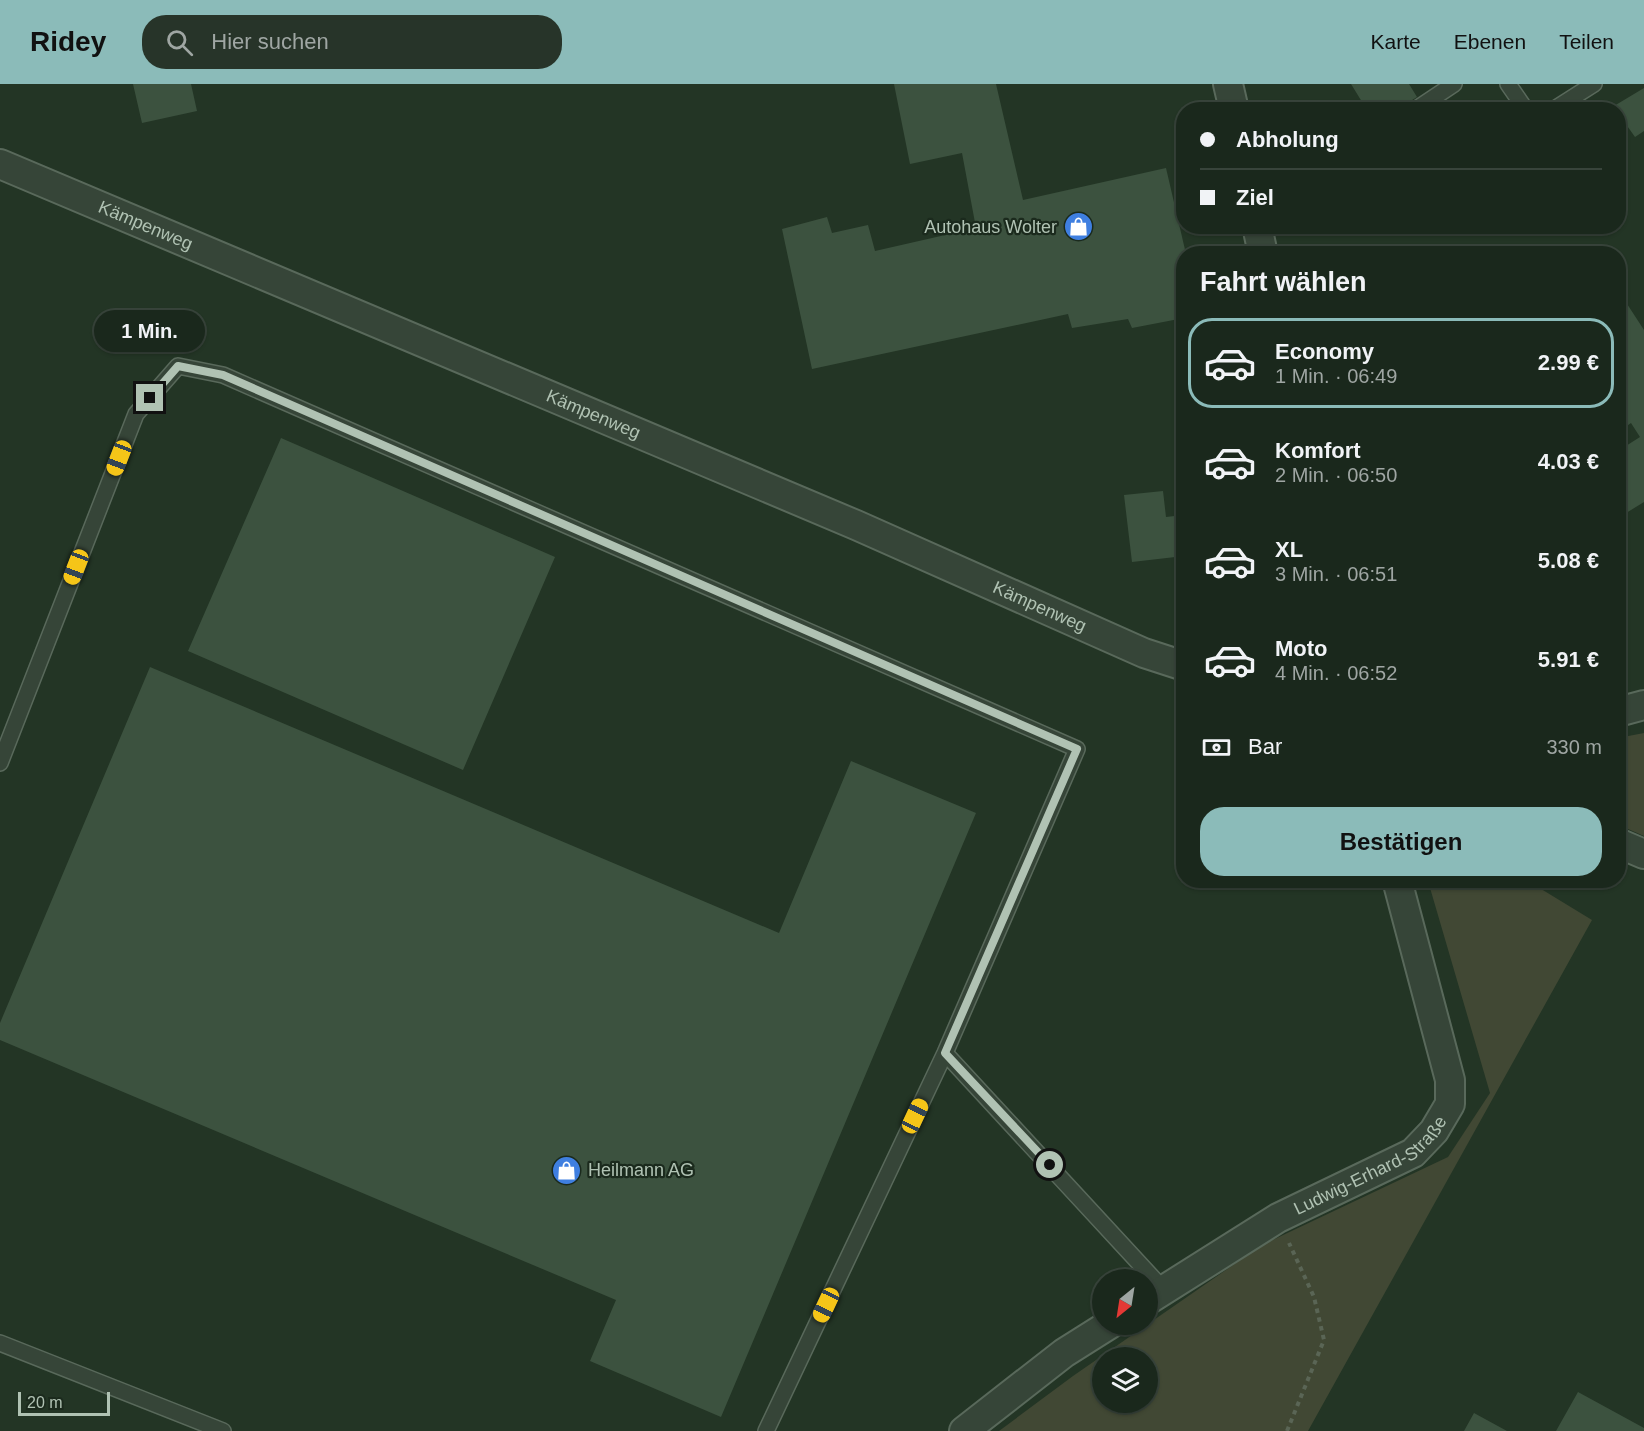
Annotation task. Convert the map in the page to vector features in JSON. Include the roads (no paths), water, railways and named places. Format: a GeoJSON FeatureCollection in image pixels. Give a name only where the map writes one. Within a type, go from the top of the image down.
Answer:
{"type":"FeatureCollection","features":[{"type":"Feature","properties":{"kind":"street"},"geometry":{"type":"LineString","coordinates":[[1228,84],[1232,102]]}},
{"type":"Feature","properties":{"kind":"street","name":"Kämpenweg"},"geometry":{"type":"LineString","coordinates":[[0,164],[856,525],[1144,653],[1176,663]]}},
{"type":"Feature","properties":{"kind":"street"},"geometry":{"type":"LineString","coordinates":[[1626,710],[1644,705]]}},
{"type":"Feature","properties":{"kind":"street"},"geometry":{"type":"LineString","coordinates":[[1626,846],[1644,854]]}},
{"type":"Feature","properties":{"kind":"street","name":"Ludwig-Erhard-Straße"},"geometry":{"type":"LineString","coordinates":[[1158,1294],[1278,1218],[1413,1152],[1434,1131],[1450,1104],[1450,1080],[1399,888]]}},
{"type":"Feature","properties":{"kind":"street"},"geometry":{"type":"LineString","coordinates":[[964,1431],[1064,1353],[1093,1335]]}},
{"type":"Feature","properties":{"kind":"lane"},"geometry":{"type":"LineString","coordinates":[[1427,102],[1454,84]]}},
{"type":"Feature","properties":{"kind":"lane"},"geometry":{"type":"LineString","coordinates":[[1508,84],[1520,102]]}},
{"type":"Feature","properties":{"kind":"lane"},"geometry":{"type":"LineString","coordinates":[[1566,102],[1594,84]]}},
{"type":"Feature","properties":{"kind":"lane"},"geometry":{"type":"LineString","coordinates":[[0,763],[136,414],[178,366],[223,375],[1077,749],[945,1053],[766,1431]]}},
{"type":"Feature","properties":{"kind":"lane"},"geometry":{"type":"LineString","coordinates":[[945,1053],[1133,1269]]}},
{"type":"Feature","properties":{"kind":"lane"},"geometry":{"type":"LineString","coordinates":[[0,1343],[223,1431]]}},
{"type":"Feature","properties":{"kind":"place","name":"Autohaus Wolter"},"geometry":{"type":"Point","coordinates":[1078,227]}},
{"type":"Feature","properties":{"kind":"place","name":"Heilmann AG"},"geometry":{"type":"Point","coordinates":[567,1170]}}]}
